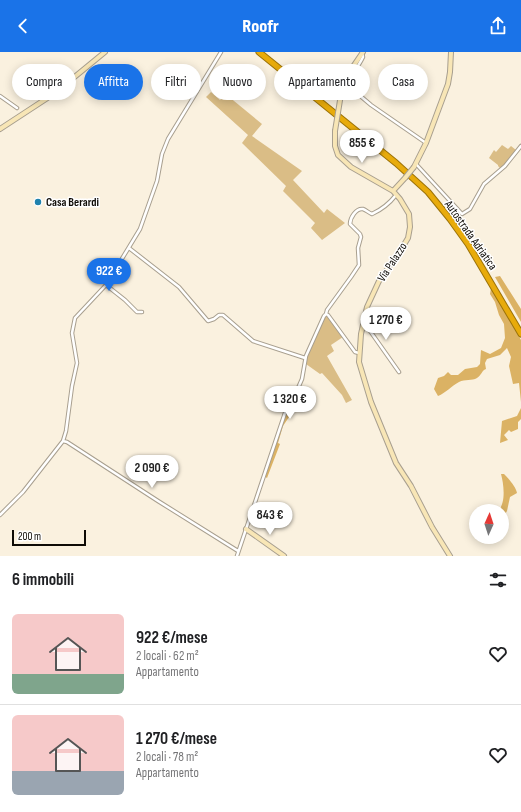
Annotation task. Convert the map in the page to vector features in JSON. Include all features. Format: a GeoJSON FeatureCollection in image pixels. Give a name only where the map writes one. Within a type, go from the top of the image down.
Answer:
{"type":"FeatureCollection","features":[{"type":"Feature","properties":{"kind":"highway","name":"Autostrada Adriatica"},"geometry":{"type":"LineString","coordinates":[[260,52],[392,160],[428,192],[450,218],[468,244],[521,334]]}},
{"type":"Feature","properties":{"kind":"highway","name":"Autostrada Adriatica"},"geometry":{"type":"LineString","coordinates":[[265,52],[391,154],[430,190],[448,210],[468,237],[521,328]]}},
{"type":"Feature","properties":{"kind":"street"},"geometry":{"type":"LineString","coordinates":[[0,129],[55,93],[105,52]]}},
{"type":"Feature","properties":{"kind":"street"},"geometry":{"type":"LineString","coordinates":[[0,515],[23,492],[63,441],[77,364],[72,333],[75,318],[106,284],[140,229],[157,181],[162,154],[168,139],[221,52]]}},
{"type":"Feature","properties":{"kind":"street"},"geometry":{"type":"LineString","coordinates":[[237,556],[287,407],[295,395],[302,379],[305,358],[327,310],[352,277],[359,265],[358,248],[361,237],[350,224],[350,219],[356,211],[360,209],[372,214],[387,207],[404,178],[415,166],[426,143],[448,84],[451,52]]}},
{"type":"Feature","properties":{"kind":"street"},"geometry":{"type":"LineString","coordinates":[[363,53],[363,57],[351,80],[351,88],[371,105],[426,143]]}},
{"type":"Feature","properties":{"kind":"street","name":"Via Palazzo"},"geometry":{"type":"LineString","coordinates":[[363,53],[346,77],[342,88],[335,131],[336,151],[344,161],[351,166],[395,193],[409,214],[409,233],[402,248],[372,295],[363,321],[359,362],[371,402],[396,462],[450,556]]}},
{"type":"Feature","properties":{"kind":"street"},"geometry":{"type":"LineString","coordinates":[[0,96],[17,108]]}},
{"type":"Feature","properties":{"kind":"street"},"geometry":{"type":"LineString","coordinates":[[415,166],[462,214],[470,209],[484,184],[501,170],[521,146]]}},
{"type":"Feature","properties":{"kind":"street"},"geometry":{"type":"LineString","coordinates":[[129,248],[179,287],[208,320],[214,319],[219,315],[223,315],[253,341],[305,358]]}},
{"type":"Feature","properties":{"kind":"street"},"geometry":{"type":"LineString","coordinates":[[106,284],[137,312],[142,312]]}},
{"type":"Feature","properties":{"kind":"street"},"geometry":{"type":"LineString","coordinates":[[326,314],[355,352],[359,354]]}},
{"type":"Feature","properties":{"kind":"street"},"geometry":{"type":"LineString","coordinates":[[363,321],[399,372]]}},
{"type":"Feature","properties":{"kind":"street"},"geometry":{"type":"LineString","coordinates":[[63,441],[67,442],[158,502],[238,551]]}},
{"type":"Feature","properties":{"kind":"street"},"geometry":{"type":"LineString","coordinates":[[246,529],[284,556]]}},
{"type":"Feature","properties":{"kind":"shaded area"},"geometry":{"type":"Polygon","coordinates":[[[209,100],[233,100],[262,124],[252,136],[302,171],[293,180],[324,213],[327,209],[345,223],[322,240],[311,228],[315,223],[283,191],[286,186],[242,143],[248,135],[209,100]]]}},
{"type":"Feature","properties":{"kind":"shaded area"},"geometry":{"type":"Polygon","coordinates":[[[502,145],[508,149],[511,146],[516,150],[501,169],[489,158],[494,150],[496,152],[502,145]]]}},
{"type":"Feature","properties":{"kind":"shaded area"},"geometry":{"type":"Polygon","coordinates":[[[500,276],[521,309],[521,322],[495,277],[500,276]]]}},
{"type":"Feature","properties":{"kind":"shaded area"},"geometry":{"type":"Polygon","coordinates":[[[491,288],[521,340],[521,402],[519,383],[513,384],[509,366],[511,357],[507,348],[500,355],[487,359],[485,363],[486,369],[480,376],[459,382],[438,396],[434,389],[438,378],[444,376],[448,372],[451,375],[458,375],[465,369],[477,367],[480,364],[481,350],[490,354],[501,348],[505,338],[504,324],[490,294],[491,288]]]}},
{"type":"Feature","properties":{"kind":"shaded area"},"geometry":{"type":"Polygon","coordinates":[[[325,316],[327,316],[343,337],[331,345],[334,351],[327,356],[352,400],[346,403],[342,395],[322,373],[320,374],[306,364],[306,357],[325,316]]]}},
{"type":"Feature","properties":{"kind":"shaded area"},"geometry":{"type":"Polygon","coordinates":[[[521,408],[521,419],[518,422],[518,429],[511,432],[509,430],[504,435],[508,440],[500,443],[502,421],[517,416],[521,408]]]}},
{"type":"Feature","properties":{"kind":"shaded area"},"geometry":{"type":"Polygon","coordinates":[[[285,413],[289,417],[283,426],[278,443],[280,444],[267,478],[264,476],[285,413]]]}},
{"type":"Feature","properties":{"kind":"shaded area"},"geometry":{"type":"Polygon","coordinates":[[[501,474],[504,474],[510,481],[517,493],[510,497],[508,504],[502,504],[503,483],[501,474]]]}},
{"type":"Feature","properties":{"kind":"place","name":"Casa Berardi"},"geometry":{"type":"Point","coordinates":[38,202]}}]}
